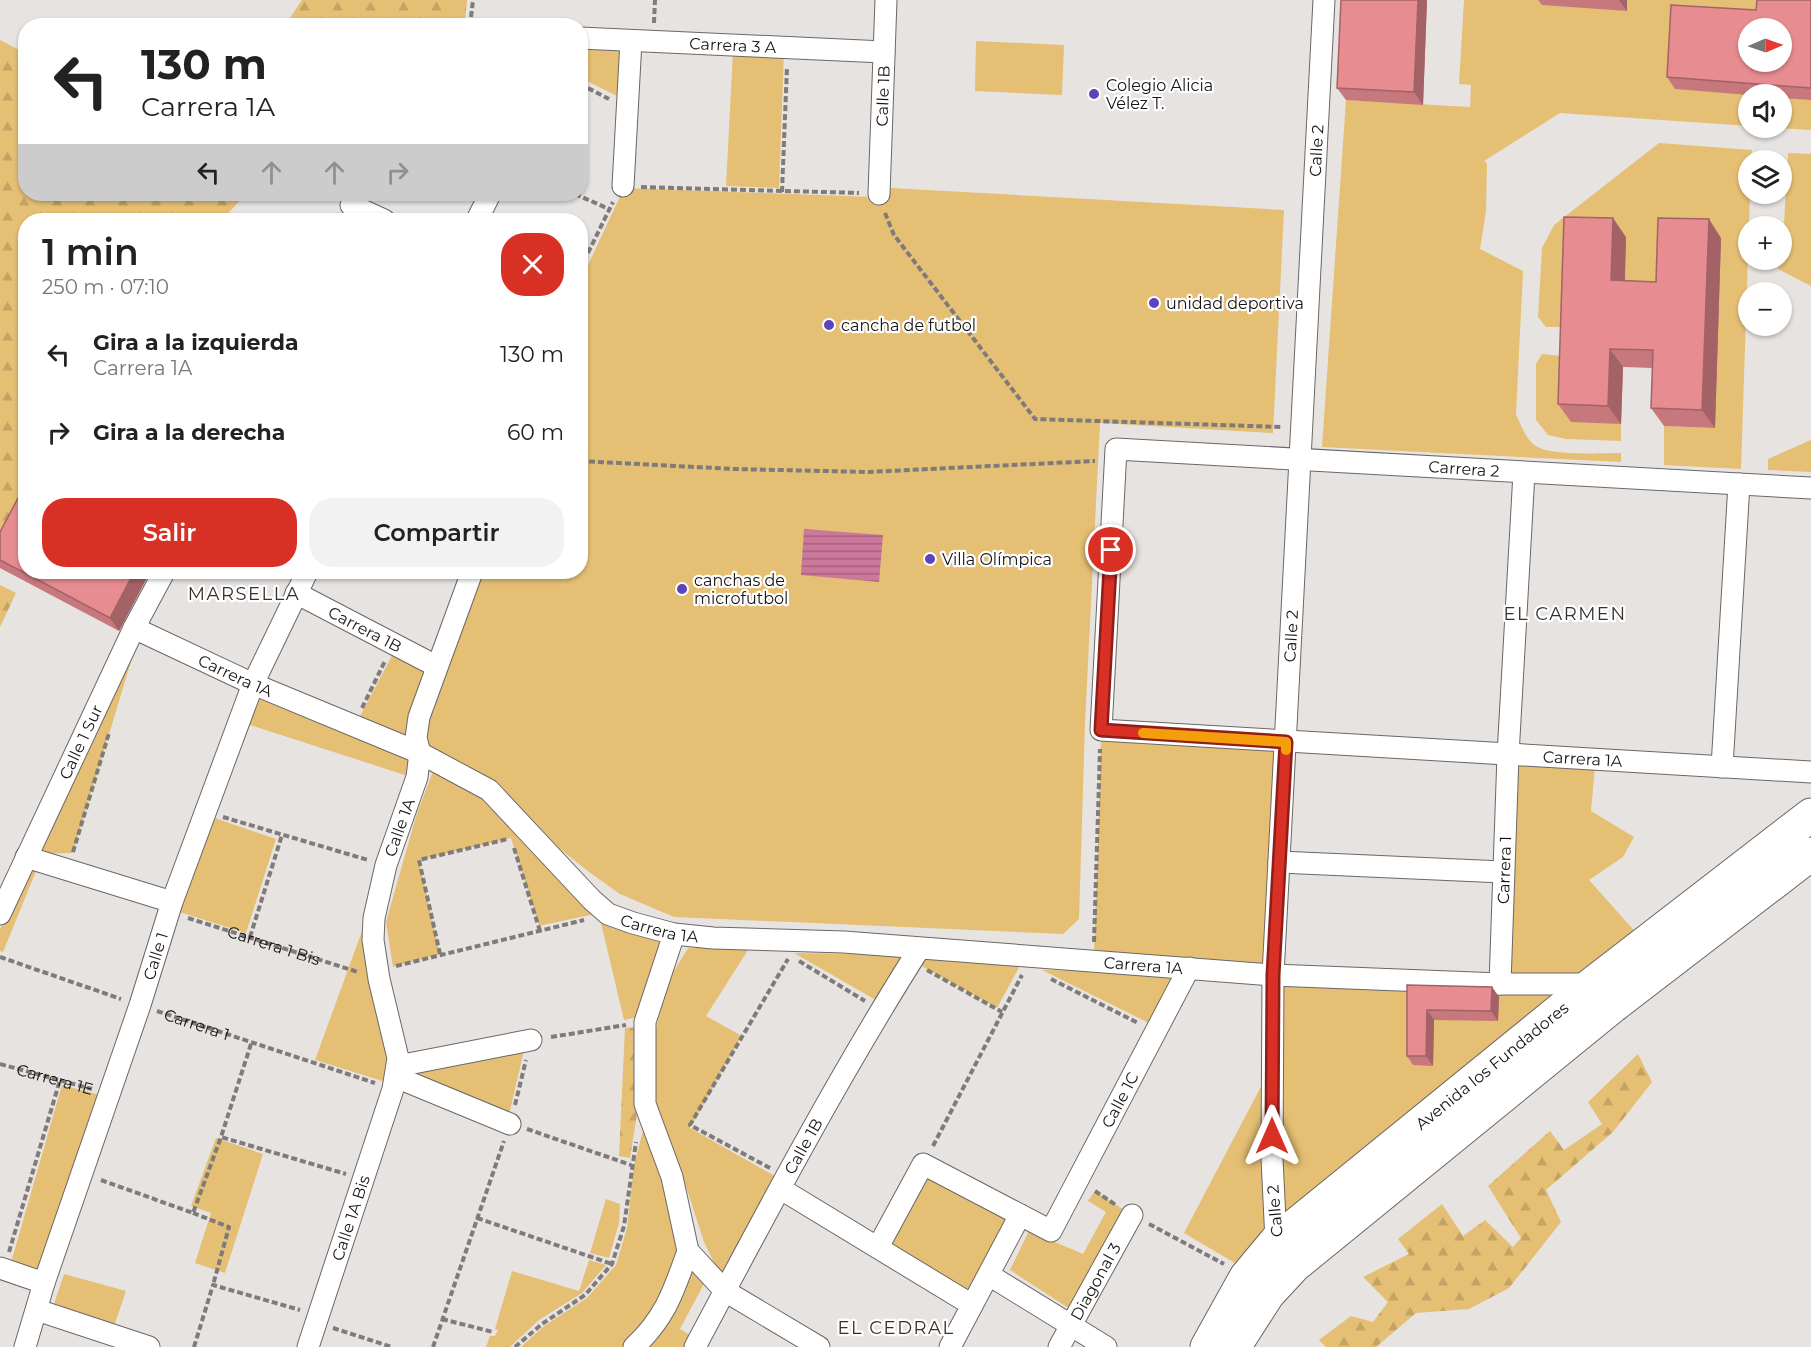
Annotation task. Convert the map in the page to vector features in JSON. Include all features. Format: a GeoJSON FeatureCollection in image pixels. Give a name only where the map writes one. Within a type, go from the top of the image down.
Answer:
{"type":"FeatureCollection","features":[{"type":"Feature","properties":{"kind":"main road","name":"Avenida los Fundadores"},"geometry":{"type":"LineString","coordinates":[[1234,1347],[1268,1294],[1285,1254],[1592,984],[1811,815]]}},
{"type":"Feature","properties":{"kind":"main road","name":"Avenida los Fundadores"},"geometry":{"type":"LineString","coordinates":[[1207,1347],[1246,1277],[1285,1254],[1811,854]]}},
{"type":"Feature","properties":{"kind":"street","name":"Calle 1B"},"geometry":{"type":"LineString","coordinates":[[879,194],[886,0]]}},
{"type":"Feature","properties":{"kind":"street","name":"Calle 2"},"geometry":{"type":"LineString","coordinates":[[1285,1254],[1272,1159],[1273,975],[1324,0]]}},
{"type":"Feature","properties":{"kind":"street","name":"Carrera 3 A"},"geometry":{"type":"LineString","coordinates":[[588,38],[885,52]]}},
{"type":"Feature","properties":{"kind":"street"},"geometry":{"type":"LineString","coordinates":[[623,186],[631,40]]}},
{"type":"Feature","properties":{"kind":"street"},"geometry":{"type":"LineString","coordinates":[[350,206],[367,213]]}},
{"type":"Feature","properties":{"kind":"street"},"geometry":{"type":"LineString","coordinates":[[1101,730],[1116,454]]}},
{"type":"Feature","properties":{"kind":"street","name":"Carrera 2"},"geometry":{"type":"LineString","coordinates":[[1116,454],[1301,458],[1524,473],[1811,488]]}},
{"type":"Feature","properties":{"kind":"street","name":"Carrera 1"},"geometry":{"type":"LineString","coordinates":[[1500,984],[1508,755],[1524,473]]}},
{"type":"Feature","properties":{"kind":"street"},"geometry":{"type":"LineString","coordinates":[[1722,767],[1739,484]]}},
{"type":"Feature","properties":{"kind":"street","name":"Calle 1 Sur"},"geometry":{"type":"LineString","coordinates":[[0,914],[134,628],[160,579]]}},
{"type":"Feature","properties":{"kind":"street","name":"Calle 1"},"geometry":{"type":"LineString","coordinates":[[25,1347],[44,1283],[110,1094],[171,908],[253,684],[303,579]]}},
{"type":"Feature","properties":{"kind":"street","name":"Calle 1A"},"geometry":{"type":"LineString","coordinates":[[396,1077],[378,974],[374,918],[386,865],[417,777],[420,753],[416,738],[418,717],[469,579]]}},
{"type":"Feature","properties":{"kind":"street","name":"Carrera 1B"},"geometry":{"type":"LineString","coordinates":[[296,593],[436,666]]}},
{"type":"Feature","properties":{"kind":"street","name":"Carrera 1A"},"geometry":{"type":"LineString","coordinates":[[134,628],[253,684],[420,753],[489,790],[585,893],[608,914],[674,934],[844,942],[915,955],[1029,961],[1094,960],[1273,975]]}},
{"type":"Feature","properties":{"kind":"street","name":"Carrera 1A"},"geometry":{"type":"LineString","coordinates":[[1101,730],[1811,772]]}},
{"type":"Feature","properties":{"kind":"street"},"geometry":{"type":"LineString","coordinates":[[26,857],[171,908]]}},
{"type":"Feature","properties":{"kind":"street"},"geometry":{"type":"LineString","coordinates":[[1279,862],[1503,872]]}},
{"type":"Feature","properties":{"kind":"street"},"geometry":{"type":"LineString","coordinates":[[674,934],[645,1022],[645,1104],[672,1177],[688,1251],[725,1291],[819,1347]]}},
{"type":"Feature","properties":{"kind":"street","name":"Calle 1B"},"geometry":{"type":"LineString","coordinates":[[695,1347],[881,1010],[915,955]]}},
{"type":"Feature","properties":{"kind":"street","name":"Calle 1C"},"geometry":{"type":"LineString","coordinates":[[1020,1215],[1051,1231],[1189,968]]}},
{"type":"Feature","properties":{"kind":"street"},"geometry":{"type":"LineString","coordinates":[[1273,975],[1500,984],[1592,984]]}},
{"type":"Feature","properties":{"kind":"street"},"geometry":{"type":"LineString","coordinates":[[396,1077],[531,1040]]}},
{"type":"Feature","properties":{"kind":"street"},"geometry":{"type":"LineString","coordinates":[[396,1077],[510,1124]]}},
{"type":"Feature","properties":{"kind":"street","name":"Calle 1A Bis"},"geometry":{"type":"LineString","coordinates":[[308,1347],[396,1077]]}},
{"type":"Feature","properties":{"kind":"street"},"geometry":{"type":"LineString","coordinates":[[878,1247],[923,1164],[1020,1215],[950,1347]]}},
{"type":"Feature","properties":{"kind":"street"},"geometry":{"type":"LineString","coordinates":[[784,1183],[878,1247],[972,1305]]}},
{"type":"Feature","properties":{"kind":"street","name":"Diagonal 3"},"geometry":{"type":"LineString","coordinates":[[1059,1347],[1132,1215]]}},
{"type":"Feature","properties":{"kind":"street"},"geometry":{"type":"LineString","coordinates":[[634,1347],[661,1318],[671,1299],[688,1251]]}},
{"type":"Feature","properties":{"kind":"street"},"geometry":{"type":"LineString","coordinates":[[2,1269],[44,1283]]}},
{"type":"Feature","properties":{"kind":"street"},"geometry":{"type":"LineString","coordinates":[[989,1275],[1106,1347]]}},
{"type":"Feature","properties":{"kind":"street"},"geometry":{"type":"LineString","coordinates":[[37,1310],[149,1347]]}},
{"type":"Feature","properties":{"kind":"path"},"geometry":{"type":"LineString","coordinates":[[471,18],[473,0]]}},
{"type":"Feature","properties":{"kind":"path"},"geometry":{"type":"LineString","coordinates":[[782,192],[788,48]]}},
{"type":"Feature","properties":{"kind":"path"},"geometry":{"type":"LineString","coordinates":[[588,88],[627,108]]}},
{"type":"Feature","properties":{"kind":"path"},"geometry":{"type":"LineString","coordinates":[[588,252],[623,186],[879,194],[894,235],[1035,419],[1300,429]]}},
{"type":"Feature","properties":{"kind":"path"},"geometry":{"type":"LineString","coordinates":[[588,200],[609,209]]}},
{"type":"Feature","properties":{"kind":"path"},"geometry":{"type":"LineString","coordinates":[[588,461],[734,470],[868,472],[1116,454]]}},
{"type":"Feature","properties":{"kind":"path"},"geometry":{"type":"LineString","coordinates":[[353,725],[394,644]]}},
{"type":"Feature","properties":{"kind":"path"},"geometry":{"type":"LineString","coordinates":[[71,871],[73,853],[113,722]]}},
{"type":"Feature","properties":{"kind":"path"},"geometry":{"type":"LineString","coordinates":[[1094,960],[1101,730]]}},
{"type":"Feature","properties":{"kind":"path"},"geometry":{"type":"LineString","coordinates":[[207,811],[282,836],[386,865]]}},
{"type":"Feature","properties":{"kind":"path"},"geometry":{"type":"LineString","coordinates":[[250,937],[282,836]]}},
{"type":"Feature","properties":{"kind":"path"},"geometry":{"type":"LineString","coordinates":[[440,954],[419,860],[511,838],[540,931]]}},
{"type":"Feature","properties":{"kind":"path","name":"Carrera 1 Bis"},"geometry":{"type":"LineString","coordinates":[[171,908],[250,937],[378,974]]}},
{"type":"Feature","properties":{"kind":"path"},"geometry":{"type":"LineString","coordinates":[[378,974],[440,954],[608,914]]}},
{"type":"Feature","properties":{"kind":"path"},"geometry":{"type":"LineString","coordinates":[[915,955],[1002,1012]]}},
{"type":"Feature","properties":{"kind":"path"},"geometry":{"type":"LineString","coordinates":[[784,1183],[690,1125],[790,956],[881,1010]]}},
{"type":"Feature","properties":{"kind":"path","name":"Carrera 1"},"geometry":{"type":"LineString","coordinates":[[0,957],[251,1044],[396,1077]]}},
{"type":"Feature","properties":{"kind":"path"},"geometry":{"type":"LineString","coordinates":[[923,1164],[1029,961],[1154,1032]]}},
{"type":"Feature","properties":{"kind":"path"},"geometry":{"type":"LineString","coordinates":[[433,1347],[510,1124],[531,1040],[645,1022]]}},
{"type":"Feature","properties":{"kind":"path"},"geometry":{"type":"LineString","coordinates":[[193,1213],[221,1137],[251,1044]]}},
{"type":"Feature","properties":{"kind":"path","name":"Carrera 1E"},"geometry":{"type":"LineString","coordinates":[[0,1064],[110,1094]]}},
{"type":"Feature","properties":{"kind":"path"},"geometry":{"type":"LineString","coordinates":[[2,1269],[60,1080]]}},
{"type":"Feature","properties":{"kind":"path"},"geometry":{"type":"LineString","coordinates":[[515,1347],[542,1323],[585,1295],[612,1264],[624,1226],[631,1165],[645,1104]]}},
{"type":"Feature","properties":{"kind":"path"},"geometry":{"type":"LineString","coordinates":[[510,1124],[631,1165]]}},
{"type":"Feature","properties":{"kind":"path"},"geometry":{"type":"LineString","coordinates":[[221,1137],[364,1179]]}},
{"type":"Feature","properties":{"kind":"path"},"geometry":{"type":"LineString","coordinates":[[82,1173],[229,1227],[194,1347]]}},
{"type":"Feature","properties":{"kind":"path"},"geometry":{"type":"LineString","coordinates":[[1076,1180],[1132,1215],[1246,1277]]}},
{"type":"Feature","properties":{"kind":"path"},"geometry":{"type":"LineString","coordinates":[[477,1218],[612,1264]]}},
{"type":"Feature","properties":{"kind":"path"},"geometry":{"type":"LineString","coordinates":[[213,1285],[317,1319],[392,1347]]}},
{"type":"Feature","properties":{"kind":"path"},"geometry":{"type":"LineString","coordinates":[[442,1319],[493,1332]]}},
{"type":"Feature","properties":{"kind":"green space"},"geometry":{"type":"Polygon","coordinates":[[[302,0],[467,0],[465,18],[290,18],[302,0]]]}},
{"type":"Feature","properties":{"kind":"green space"},"geometry":{"type":"Polygon","coordinates":[[[1464,0],[1542,0],[1626,11],[1627,0],[1766,0],[1764,18],[1738,18],[1738,20],[1680,17],[1739,84],[1738,125],[1560,113],[1484,161],[1487,163],[1486,211],[1480,249],[1523,271],[1516,414],[1527,436],[1536,446],[1553,451],[1577,453],[1621,453],[1621,462],[1322,447],[1346,100],[1470,107],[1471,85],[1459,84],[1464,0]]]}},
{"type":"Feature","properties":{"kind":"green space"},"geometry":{"type":"Polygon","coordinates":[[[0,40],[18,49],[18,201],[240,201],[228,213],[18,213],[18,527],[0,562],[0,40]]]}},
{"type":"Feature","properties":{"kind":"green space"},"geometry":{"type":"Polygon","coordinates":[[[976,41],[1064,45],[1062,95],[975,91],[976,41]]]}},
{"type":"Feature","properties":{"kind":"green space"},"geometry":{"type":"Polygon","coordinates":[[[588,49],[626,52],[625,100],[588,82],[588,49]]]}},
{"type":"Feature","properties":{"kind":"green space"},"geometry":{"type":"Polygon","coordinates":[[[733,51],[784,53],[779,188],[726,186],[733,51]]]}},
{"type":"Feature","properties":{"kind":"green space"},"geometry":{"type":"Polygon","coordinates":[[[1792,98],[1811,100],[1811,130],[1792,129],[1792,98]]]}},
{"type":"Feature","properties":{"kind":"green space"},"geometry":{"type":"Polygon","coordinates":[[[1659,143],[1752,150],[1738,150],[1738,204],[1750,204],[1749,216],[1738,216],[1738,270],[1748,270],[1747,282],[1738,282],[1738,336],[1745,336],[1741,469],[1664,465],[1664,426],[1715,428],[1669,300],[1624,299],[1577,235],[1621,424],[1621,441],[1566,439],[1548,435],[1536,420],[1536,364],[1542,354],[1573,357],[1574,327],[1546,327],[1538,317],[1542,248],[1554,225],[1659,143]]]}},
{"type":"Feature","properties":{"kind":"green space"},"geometry":{"type":"Polygon","coordinates":[[[1792,153],[1811,154],[1811,286],[1780,270],[1792,270],[1792,216],[1784,216],[1785,204],[1792,204],[1792,153]]]}},
{"type":"Feature","properties":{"kind":"green space"},"geometry":{"type":"Polygon","coordinates":[[[624,188],[875,197],[891,188],[1284,210],[1273,433],[1100,423],[1085,723],[1079,919],[1063,934],[674,917],[620,894],[559,848],[497,782],[428,747],[420,728],[477,579],[588,579],[588,265],[624,188]]]}},
{"type":"Feature","properties":{"kind":"green space"},"geometry":{"type":"Polygon","coordinates":[[[1811,440],[1811,472],[1768,470],[1768,459],[1811,440]]]}},
{"type":"Feature","properties":{"kind":"green space"},"geometry":{"type":"Polygon","coordinates":[[[0,585],[16,593],[0,627],[0,585]]]}},
{"type":"Feature","properties":{"kind":"green space"},"geometry":{"type":"Polygon","coordinates":[[[136,645],[73,853],[36,854],[136,645]]]}},
{"type":"Feature","properties":{"kind":"green space"},"geometry":{"type":"Polygon","coordinates":[[[396,648],[432,667],[413,738],[357,722],[396,648]]]}},
{"type":"Feature","properties":{"kind":"green space"},"geometry":{"type":"Polygon","coordinates":[[[256,690],[414,755],[411,777],[244,723],[256,690]]]}},
{"type":"Feature","properties":{"kind":"green space"},"geometry":{"type":"Polygon","coordinates":[[[1101,741],[1276,751],[1266,964],[1094,954],[1101,741]]]}},
{"type":"Feature","properties":{"kind":"green space"},"geometry":{"type":"Polygon","coordinates":[[[1514,761],[1595,766],[1591,811],[1634,837],[1623,857],[1589,880],[1640,937],[1590,980],[1507,977],[1514,761]]]}},
{"type":"Feature","properties":{"kind":"green space"},"geometry":{"type":"Polygon","coordinates":[[[434,769],[482,793],[599,913],[539,926],[511,838],[419,860],[440,954],[393,967],[386,922],[417,813],[434,769]]]}},
{"type":"Feature","properties":{"kind":"green space"},"geometry":{"type":"Polygon","coordinates":[[[209,816],[276,839],[246,933],[173,910],[209,816]]]}},
{"type":"Feature","properties":{"kind":"green space"},"geometry":{"type":"Polygon","coordinates":[[[29,866],[37,869],[3,952],[0,951],[0,929],[29,866]]]}},
{"type":"Feature","properties":{"kind":"green space"},"geometry":{"type":"Polygon","coordinates":[[[610,921],[666,937],[643,1016],[624,1020],[601,923],[610,921]]]}},
{"type":"Feature","properties":{"kind":"green space"},"geometry":{"type":"Polygon","coordinates":[[[365,923],[392,1051],[389,1083],[315,1060],[365,923]]]}},
{"type":"Feature","properties":{"kind":"green space"},"geometry":{"type":"Polygon","coordinates":[[[688,948],[748,950],[706,1016],[742,1036],[690,1128],[780,1179],[724,1283],[704,1242],[680,1168],[653,1103],[655,1032],[669,979],[688,948]]]}},
{"type":"Feature","properties":{"kind":"green space"},"geometry":{"type":"Polygon","coordinates":[[[794,953],[908,955],[881,1003],[794,953]]]}},
{"type":"Feature","properties":{"kind":"green space"},"geometry":{"type":"Polygon","coordinates":[[[925,955],[1022,962],[997,1008],[920,965],[925,955]]]}},
{"type":"Feature","properties":{"kind":"green space"},"geometry":{"type":"Polygon","coordinates":[[[1042,970],[1176,973],[1151,1024],[1042,970]]]}},
{"type":"Feature","properties":{"kind":"green space"},"geometry":{"type":"Polygon","coordinates":[[[1280,980],[1570,990],[1294,1217],[1279,1210],[1280,980]]]}},
{"type":"Feature","properties":{"kind":"green space"},"geometry":{"type":"Polygon","coordinates":[[[638,1027],[638,1108],[630,1158],[619,1156],[625,1028],[638,1027]]]}},
{"type":"Feature","properties":{"kind":"green space"},"geometry":{"type":"Polygon","coordinates":[[[525,1046],[509,1115],[401,1069],[525,1046]]]}},
{"type":"Feature","properties":{"kind":"green space"},"geometry":{"type":"Polygon","coordinates":[[[1638,1054],[1652,1082],[1613,1132],[1546,1190],[1561,1222],[1509,1288],[1469,1309],[1416,1313],[1376,1347],[1326,1347],[1319,1340],[1351,1316],[1373,1322],[1388,1302],[1363,1277],[1409,1254],[1398,1239],[1442,1204],[1463,1236],[1485,1220],[1513,1247],[1521,1238],[1488,1186],[1550,1131],[1564,1150],[1602,1124],[1588,1102],[1638,1054]]]}},
{"type":"Feature","properties":{"kind":"green space"},"geometry":{"type":"Polygon","coordinates":[[[1266,1077],[1269,1239],[1245,1269],[1184,1233],[1266,1077]]]}},
{"type":"Feature","properties":{"kind":"green space"},"geometry":{"type":"Polygon","coordinates":[[[62,1085],[104,1096],[42,1277],[10,1266],[62,1085]]]}},
{"type":"Feature","properties":{"kind":"green space"},"geometry":{"type":"Polygon","coordinates":[[[646,1119],[683,1249],[657,1314],[622,1347],[521,1347],[544,1326],[587,1298],[616,1265],[627,1228],[634,1165],[646,1119]]]}},
{"type":"Feature","properties":{"kind":"green space"},"geometry":{"type":"Polygon","coordinates":[[[216,1138],[263,1154],[225,1273],[195,1263],[211,1213],[191,1206],[216,1138]]]}},
{"type":"Feature","properties":{"kind":"green space"},"geometry":{"type":"Polygon","coordinates":[[[921,1173],[1011,1221],[969,1297],[881,1244],[921,1173]]]}},
{"type":"Feature","properties":{"kind":"green space"},"geometry":{"type":"Polygon","coordinates":[[[1095,1191],[1132,1215],[1076,1313],[1010,1270],[1029,1231],[1083,1254],[1106,1212],[1088,1201],[1095,1191]]]}},
{"type":"Feature","properties":{"kind":"green space"},"geometry":{"type":"Polygon","coordinates":[[[606,1199],[620,1204],[619,1223],[609,1258],[590,1253],[606,1199]]]}},
{"type":"Feature","properties":{"kind":"green space"},"geometry":{"type":"Polygon","coordinates":[[[689,1259],[707,1278],[680,1329],[693,1337],[688,1347],[638,1347],[689,1259]]]}},
{"type":"Feature","properties":{"kind":"green space"},"geometry":{"type":"Polygon","coordinates":[[[589,1260],[606,1265],[582,1293],[539,1320],[510,1347],[486,1347],[490,1336],[495,1336],[498,1330],[495,1329],[512,1271],[579,1291],[589,1260]]]}},
{"type":"Feature","properties":{"kind":"green space"},"geometry":{"type":"Polygon","coordinates":[[[64,1274],[126,1291],[114,1326],[53,1307],[64,1274]]]}},
{"type":"Feature","properties":{"kind":"shaded area"},"geometry":{"type":"Polygon","coordinates":[[[804,529],[883,535],[879,582],[801,575],[804,529]]]}},
{"type":"Feature","properties":{"kind":"building"},"geometry":{"type":"Polygon","coordinates":[[[1341,0],[1418,0],[1414,92],[1337,88],[1341,0]]]}},
{"type":"Feature","properties":{"kind":"building"},"geometry":{"type":"Polygon","coordinates":[[[1757,0],[1811,0],[1811,88],[1792,87],[1792,84],[1759,84],[1667,77],[1671,5],[1756,10],[1757,0]]]}},
{"type":"Feature","properties":{"kind":"building"},"geometry":{"type":"Polygon","coordinates":[[[1564,217],[1613,218],[1611,280],[1656,282],[1658,218],[1709,219],[1702,410],[1651,408],[1653,350],[1610,349],[1608,406],[1558,404],[1564,217]]]}},
{"type":"Feature","properties":{"kind":"building"},"geometry":{"type":"Polygon","coordinates":[[[18,498],[18,569],[0,560],[0,532],[18,498]]]}},
{"type":"Feature","properties":{"kind":"building"},"geometry":{"type":"Polygon","coordinates":[[[36,579],[130,579],[110,618],[36,579]]]}},
{"type":"Feature","properties":{"kind":"building"},"geometry":{"type":"Polygon","coordinates":[[[1407,985],[1492,987],[1491,1011],[1427,1010],[1426,1056],[1407,1056],[1407,985]]]}},
{"type":"Feature","properties":{"kind":"slow traffic"},"geometry":{"type":"LineString","coordinates":[[1143,733],[1286,742],[1286,750]]}},
{"type":"Feature","properties":{"kind":"place","name":"Colegio Alicia Vélez T."},"geometry":{"type":"Point","coordinates":[1094,94]}},
{"type":"Feature","properties":{"kind":"place","name":"unidad deportiva"},"geometry":{"type":"Point","coordinates":[1154,303]}},
{"type":"Feature","properties":{"kind":"place","name":"cancha de futbol"},"geometry":{"type":"Point","coordinates":[829,325]}},
{"type":"Feature","properties":{"kind":"place","name":"Villa Olímpica"},"geometry":{"type":"Point","coordinates":[930,559]}},
{"type":"Feature","properties":{"kind":"place","name":"canchas de microfutbol"},"geometry":{"type":"Point","coordinates":[682,589]}},
{"type":"Feature","properties":{"kind":"district","name":"MARSELLA"},"geometry":{"type":"Point","coordinates":[244,594]}},
{"type":"Feature","properties":{"kind":"district","name":"EL CARMEN"},"geometry":{"type":"Point","coordinates":[1565,614]}},
{"type":"Feature","properties":{"kind":"district","name":"EL CEDRAL"},"geometry":{"type":"Point","coordinates":[896,1328]}},
{"type":"Feature","properties":{"kind":"route"},"geometry":{"type":"LineString","coordinates":[[1111,550],[1101,730],[1286,742],[1273,975],[1272,1136]]}}]}
